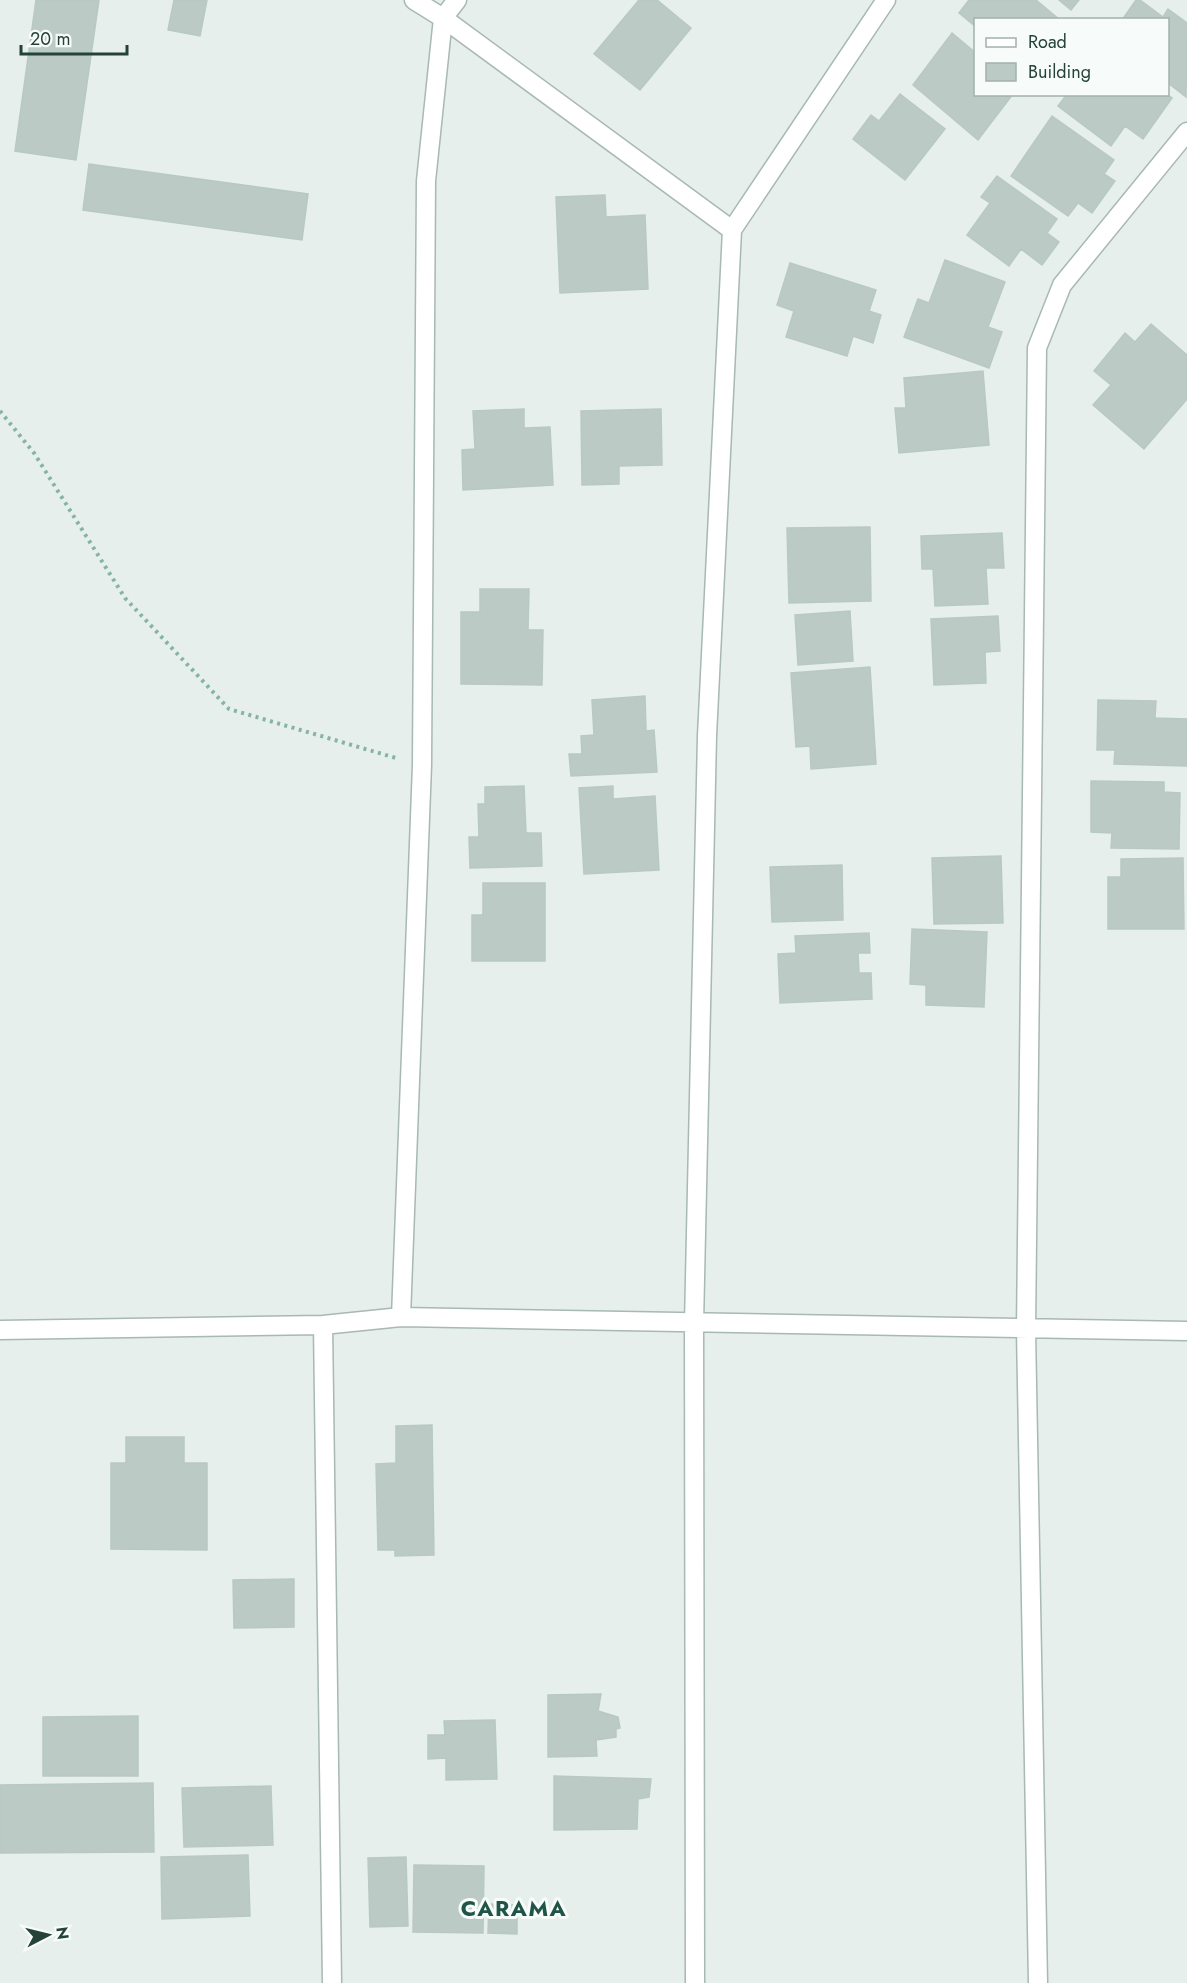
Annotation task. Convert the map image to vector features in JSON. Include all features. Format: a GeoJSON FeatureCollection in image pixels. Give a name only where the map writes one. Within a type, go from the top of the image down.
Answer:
{"type":"FeatureCollection","features":[{"type":"Feature","properties":{"kind":"street"},"geometry":{"type":"LineString","coordinates":[[414,0],[443,18],[732,230]]}},
{"type":"Feature","properties":{"kind":"street"},"geometry":{"type":"LineString","coordinates":[[402,1317],[422,765],[426,181],[443,18],[457,0]]}},
{"type":"Feature","properties":{"kind":"street"},"geometry":{"type":"LineString","coordinates":[[695,1983],[694,1324],[707,736],[732,230],[886,0]]}},
{"type":"Feature","properties":{"kind":"street"},"geometry":{"type":"LineString","coordinates":[[1038,1983],[1026,1330],[1037,348],[1062,285],[1187,132]]}},
{"type":"Feature","properties":{"kind":"street"},"geometry":{"type":"LineString","coordinates":[[0,1330],[323,1325],[402,1317],[1026,1330],[1187,1331]]}},
{"type":"Feature","properties":{"kind":"street"},"geometry":{"type":"LineString","coordinates":[[323,1325],[332,1983]]}},
{"type":"Feature","properties":{"kind":"path"},"geometry":{"type":"LineString","coordinates":[[0,411],[34,453],[125,598],[229,709],[422,765]]}},
{"type":"Feature","properties":{"kind":"building"},"geometry":{"type":"Polygon","coordinates":[[[36,0],[99,0],[76,160],[15,151],[36,0]]]}},
{"type":"Feature","properties":{"kind":"building"},"geometry":{"type":"Polygon","coordinates":[[[174,0],[207,0],[200,36],[168,30],[174,0]]]}},
{"type":"Feature","properties":{"kind":"building"},"geometry":{"type":"Polygon","coordinates":[[[639,0],[657,0],[691,28],[640,90],[594,54],[639,0]]]}},
{"type":"Feature","properties":{"kind":"building"},"geometry":{"type":"Polygon","coordinates":[[[969,0],[1036,0],[1058,18],[974,18],[974,25],[959,13],[969,0]]]}},
{"type":"Feature","properties":{"kind":"building"},"geometry":{"type":"Polygon","coordinates":[[[1059,0],[1079,0],[1071,10],[1059,0]]]}},
{"type":"Feature","properties":{"kind":"building"},"geometry":{"type":"Polygon","coordinates":[[[1136,0],[1140,0],[1163,17],[1168,9],[1187,23],[1186,97],[1169,84],[1169,18],[1123,18],[1136,0]]]}},
{"type":"Feature","properties":{"kind":"building"},"geometry":{"type":"Polygon","coordinates":[[[952,33],[974,51],[974,96],[1011,96],[978,140],[913,85],[952,33]]]}},
{"type":"Feature","properties":{"kind":"building"},"geometry":{"type":"Polygon","coordinates":[[[900,94],[945,129],[905,180],[853,139],[871,115],[879,121],[900,94]]]}},
{"type":"Feature","properties":{"kind":"building"},"geometry":{"type":"Polygon","coordinates":[[[1066,96],[1169,96],[1172,98],[1143,139],[1125,126],[1111,146],[1058,106],[1066,96]]]}},
{"type":"Feature","properties":{"kind":"building"},"geometry":{"type":"Polygon","coordinates":[[[1052,116],[1114,160],[1104,174],[1115,181],[1092,213],[1078,203],[1068,216],[1011,176],[1052,116]]]}},
{"type":"Feature","properties":{"kind":"building"},"geometry":{"type":"Polygon","coordinates":[[[89,164],[308,194],[302,240],[83,210],[89,164]]]}},
{"type":"Feature","properties":{"kind":"building"},"geometry":{"type":"Polygon","coordinates":[[[997,176],[1057,219],[1047,233],[1059,242],[1042,265],[1021,249],[1009,266],[967,235],[990,203],[981,197],[997,176]]]}},
{"type":"Feature","properties":{"kind":"building"},"geometry":{"type":"Polygon","coordinates":[[[605,195],[606,217],[645,215],[648,289],[560,293],[556,197],[605,195]]]}},
{"type":"Feature","properties":{"kind":"building"},"geometry":{"type":"Polygon","coordinates":[[[945,260],[1005,282],[988,327],[1002,332],[989,368],[904,337],[918,299],[929,303],[945,260]]]}},
{"type":"Feature","properties":{"kind":"building"},"geometry":{"type":"Polygon","coordinates":[[[790,263],[876,290],[869,311],[881,315],[873,343],[853,336],[847,356],[786,337],[794,311],[777,305],[790,263]]]}},
{"type":"Feature","properties":{"kind":"building"},"geometry":{"type":"Polygon","coordinates":[[[1151,324],[1187,355],[1187,399],[1144,449],[1093,405],[1111,385],[1094,371],[1125,333],[1135,342],[1151,324]]]}},
{"type":"Feature","properties":{"kind":"building"},"geometry":{"type":"Polygon","coordinates":[[[983,371],[989,445],[899,453],[895,408],[906,408],[904,378],[983,371]]]}},
{"type":"Feature","properties":{"kind":"building"},"geometry":{"type":"Polygon","coordinates":[[[524,409],[524,428],[550,427],[553,485],[463,490],[462,450],[475,449],[473,411],[524,409]]]}},
{"type":"Feature","properties":{"kind":"building"},"geometry":{"type":"Polygon","coordinates":[[[661,409],[662,465],[619,466],[619,484],[582,485],[581,411],[661,409]]]}},
{"type":"Feature","properties":{"kind":"building"},"geometry":{"type":"Polygon","coordinates":[[[870,527],[871,601],[789,603],[787,528],[870,527]]]}},
{"type":"Feature","properties":{"kind":"building"},"geometry":{"type":"Polygon","coordinates":[[[1002,533],[1004,568],[986,568],[988,604],[935,606],[933,569],[922,569],[921,536],[1002,533]]]}},
{"type":"Feature","properties":{"kind":"building"},"geometry":{"type":"Polygon","coordinates":[[[480,589],[529,589],[528,630],[543,630],[542,685],[461,684],[461,612],[480,612],[480,589]]]}},
{"type":"Feature","properties":{"kind":"building"},"geometry":{"type":"Polygon","coordinates":[[[850,611],[853,661],[798,665],[795,615],[850,611]]]}},
{"type":"Feature","properties":{"kind":"building"},"geometry":{"type":"Polygon","coordinates":[[[998,616],[1000,651],[985,652],[986,683],[934,685],[931,619],[998,616]]]}},
{"type":"Feature","properties":{"kind":"building"},"geometry":{"type":"Polygon","coordinates":[[[870,667],[876,764],[811,769],[810,746],[796,747],[791,673],[870,667]]]}},
{"type":"Feature","properties":{"kind":"building"},"geometry":{"type":"Polygon","coordinates":[[[645,696],[646,731],[654,730],[657,772],[571,776],[569,754],[582,754],[581,736],[594,735],[592,700],[645,696]]]}},
{"type":"Feature","properties":{"kind":"building"},"geometry":{"type":"Polygon","coordinates":[[[1098,700],[1156,701],[1155,718],[1187,719],[1187,766],[1114,764],[1115,750],[1097,750],[1098,700]]]}},
{"type":"Feature","properties":{"kind":"building"},"geometry":{"type":"Polygon","coordinates":[[[1091,781],[1164,782],[1164,792],[1180,793],[1179,849],[1111,848],[1112,833],[1091,832],[1091,781]]]}},
{"type":"Feature","properties":{"kind":"building"},"geometry":{"type":"Polygon","coordinates":[[[524,786],[526,833],[541,833],[542,866],[470,868],[469,837],[479,837],[478,804],[485,804],[485,787],[524,786]]]}},
{"type":"Feature","properties":{"kind":"building"},"geometry":{"type":"Polygon","coordinates":[[[613,786],[613,799],[655,796],[659,870],[584,874],[579,788],[613,786]]]}},
{"type":"Feature","properties":{"kind":"building"},"geometry":{"type":"Polygon","coordinates":[[[1001,856],[1003,923],[934,924],[932,858],[1001,856]]]}},
{"type":"Feature","properties":{"kind":"building"},"geometry":{"type":"Polygon","coordinates":[[[1183,858],[1184,929],[1108,929],[1108,877],[1121,877],[1121,859],[1183,858]]]}},
{"type":"Feature","properties":{"kind":"building"},"geometry":{"type":"Polygon","coordinates":[[[842,865],[843,920],[772,922],[770,867],[842,865]]]}},
{"type":"Feature","properties":{"kind":"building"},"geometry":{"type":"Polygon","coordinates":[[[483,883],[545,883],[545,961],[472,961],[472,915],[483,915],[483,883]]]}},
{"type":"Feature","properties":{"kind":"building"},"geometry":{"type":"Polygon","coordinates":[[[912,929],[987,932],[984,1007],[926,1005],[926,985],[910,984],[912,929]]]}},
{"type":"Feature","properties":{"kind":"building"},"geometry":{"type":"Polygon","coordinates":[[[869,933],[870,953],[858,953],[859,973],[871,973],[872,999],[780,1003],[778,954],[796,953],[795,936],[869,933]]]}},
{"type":"Feature","properties":{"kind":"building"},"geometry":{"type":"Polygon","coordinates":[[[432,1425],[434,1555],[395,1556],[395,1550],[378,1550],[376,1464],[396,1463],[396,1426],[432,1425]]]}},
{"type":"Feature","properties":{"kind":"building"},"geometry":{"type":"Polygon","coordinates":[[[126,1437],[184,1437],[184,1463],[207,1463],[207,1550],[111,1549],[111,1463],[126,1463],[126,1437]]]}},
{"type":"Feature","properties":{"kind":"building"},"geometry":{"type":"Polygon","coordinates":[[[294,1579],[294,1627],[234,1628],[233,1580],[294,1579]]]}},
{"type":"Feature","properties":{"kind":"building"},"geometry":{"type":"Polygon","coordinates":[[[601,1694],[598,1711],[618,1717],[620,1728],[616,1729],[616,1737],[596,1740],[597,1756],[548,1757],[548,1695],[601,1694]]]}},
{"type":"Feature","properties":{"kind":"building"},"geometry":{"type":"Polygon","coordinates":[[[138,1716],[138,1776],[43,1776],[43,1717],[138,1716]]]}},
{"type":"Feature","properties":{"kind":"building"},"geometry":{"type":"Polygon","coordinates":[[[495,1720],[497,1779],[446,1780],[446,1758],[428,1759],[428,1735],[445,1735],[444,1721],[495,1720]]]}},
{"type":"Feature","properties":{"kind":"building"},"geometry":{"type":"Polygon","coordinates":[[[554,1776],[651,1779],[649,1797],[638,1799],[637,1829],[554,1830],[554,1776]]]}},
{"type":"Feature","properties":{"kind":"building"},"geometry":{"type":"Polygon","coordinates":[[[153,1783],[154,1852],[0,1853],[0,1785],[153,1783]]]}},
{"type":"Feature","properties":{"kind":"building"},"geometry":{"type":"Polygon","coordinates":[[[271,1786],[273,1845],[184,1847],[182,1788],[271,1786]]]}},
{"type":"Feature","properties":{"kind":"building"},"geometry":{"type":"Polygon","coordinates":[[[248,1855],[250,1916],[162,1919],[161,1857],[248,1855]]]}},
{"type":"Feature","properties":{"kind":"building"},"geometry":{"type":"Polygon","coordinates":[[[406,1857],[408,1926],[370,1927],[368,1858],[406,1857]]]}},
{"type":"Feature","properties":{"kind":"building"},"geometry":{"type":"Polygon","coordinates":[[[414,1865],[484,1866],[483,1933],[413,1932],[414,1865]]]}},
{"type":"Feature","properties":{"kind":"building"},"geometry":{"type":"Polygon","coordinates":[[[489,1904],[517,1905],[517,1934],[488,1933],[489,1904]]]}},
{"type":"Feature","properties":{"kind":"district","name":"CARAMA"},"geometry":{"type":"Point","coordinates":[514,1908]}}]}
